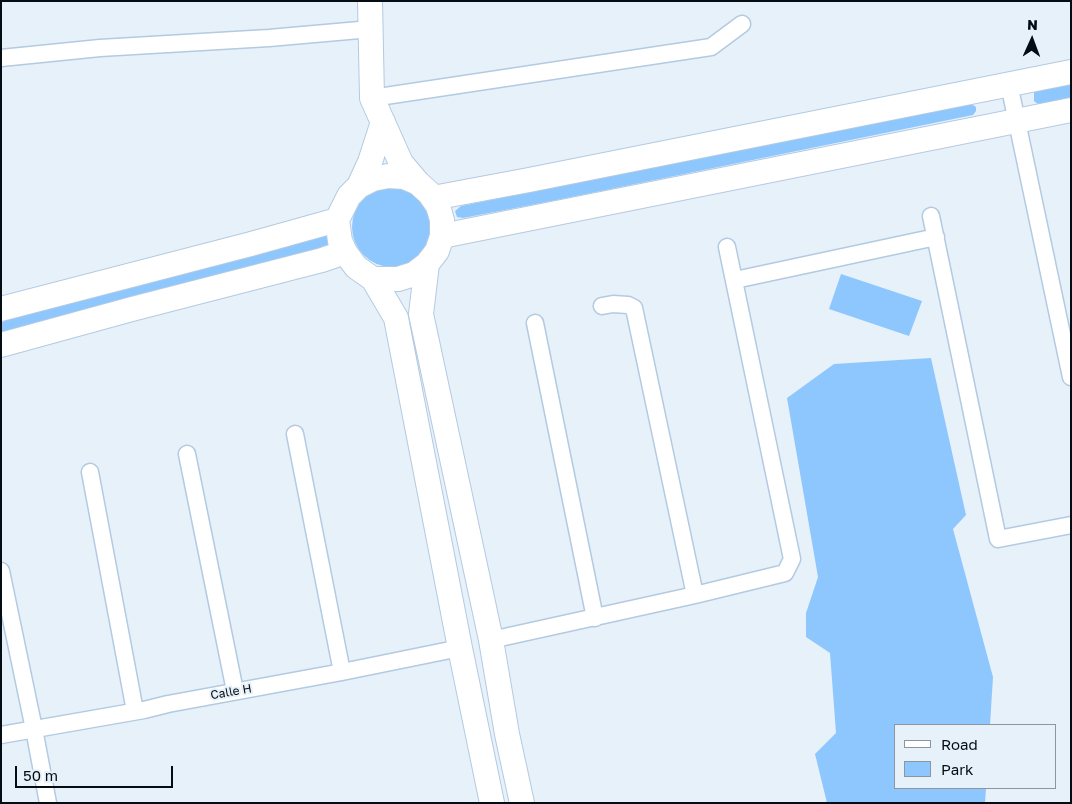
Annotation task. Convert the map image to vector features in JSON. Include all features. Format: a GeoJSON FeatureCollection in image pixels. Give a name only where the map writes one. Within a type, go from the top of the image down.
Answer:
{"type":"FeatureCollection","features":[{"type":"Feature","properties":{"kind":"street"},"geometry":{"type":"LineString","coordinates":[[370,1],[372,98],[401,163],[438,206],[442,220],[442,236],[437,251],[427,264],[414,274],[398,279],[373,279]]}},
{"type":"Feature","properties":{"kind":"street"},"geometry":{"type":"LineString","coordinates":[[372,98],[711,47],[742,24]]}},
{"type":"Feature","properties":{"kind":"street"},"geometry":{"type":"LineString","coordinates":[[1,58],[100,48],[269,38],[371,29]]}},
{"type":"Feature","properties":{"kind":"street"},"geometry":{"type":"LineString","coordinates":[[492,803],[396,318],[373,279],[356,267],[345,252],[340,241],[336,220],[348,196],[359,186],[373,178],[388,176],[404,177],[426,191],[539,178],[1071,72]]}},
{"type":"Feature","properties":{"kind":"street"},"geometry":{"type":"LineString","coordinates":[[1009,84],[1071,377]]}},
{"type":"Feature","properties":{"kind":"street"},"geometry":{"type":"LineString","coordinates":[[442,236],[1071,110]]}},
{"type":"Feature","properties":{"kind":"street"},"geometry":{"type":"LineString","coordinates":[[359,186],[370,162],[383,122]]}},
{"type":"Feature","properties":{"kind":"street"},"geometry":{"type":"LineString","coordinates":[[931,216],[998,539],[1071,525]]}},
{"type":"Feature","properties":{"kind":"street"},"geometry":{"type":"LineString","coordinates":[[1,309],[336,220]]}},
{"type":"Feature","properties":{"kind":"street"},"geometry":{"type":"LineString","coordinates":[[734,280],[936,237]]}},
{"type":"Feature","properties":{"kind":"street"},"geometry":{"type":"LineString","coordinates":[[460,648],[785,573],[792,559],[727,247]]}},
{"type":"Feature","properties":{"kind":"street"},"geometry":{"type":"LineString","coordinates":[[1,345],[322,260],[345,252]]}},
{"type":"Feature","properties":{"kind":"street"},"geometry":{"type":"LineString","coordinates":[[427,264],[420,314],[491,640],[507,734],[522,803]]}},
{"type":"Feature","properties":{"kind":"street"},"geometry":{"type":"LineString","coordinates":[[602,306],[613,304],[628,305],[634,308],[695,595]]}},
{"type":"Feature","properties":{"kind":"street"},"geometry":{"type":"LineString","coordinates":[[535,323],[595,618]]}},
{"type":"Feature","properties":{"kind":"street"},"geometry":{"type":"LineString","coordinates":[[295,434],[342,672]]}},
{"type":"Feature","properties":{"kind":"street"},"geometry":{"type":"LineString","coordinates":[[187,454],[235,692]]}},
{"type":"Feature","properties":{"kind":"street"},"geometry":{"type":"LineString","coordinates":[[90,472],[135,711]]}},
{"type":"Feature","properties":{"kind":"street"},"geometry":{"type":"LineString","coordinates":[[1,570],[48,803]]}},
{"type":"Feature","properties":{"kind":"street","name":"Calle H"},"geometry":{"type":"LineString","coordinates":[[1,735],[342,672],[460,648]]}},
{"type":"Feature","properties":{"kind":"green space"},"geometry":{"type":"Polygon","coordinates":[[[1071,81],[1071,99],[1044,104],[1038,104],[1034,101],[1034,92],[1039,88],[1071,81]]]}},
{"type":"Feature","properties":{"kind":"green space"},"geometry":{"type":"Polygon","coordinates":[[[967,103],[976,107],[973,115],[463,218],[457,217],[455,211],[461,206],[967,103]]]}},
{"type":"Feature","properties":{"kind":"green space"},"geometry":{"type":"Polygon","coordinates":[[[392,187],[407,190],[420,199],[429,212],[432,227],[429,242],[420,255],[407,264],[392,267],[377,264],[364,255],[355,242],[352,227],[355,212],[364,199],[377,190],[392,187]]]}},
{"type":"Feature","properties":{"kind":"green space"},"geometry":{"type":"Polygon","coordinates":[[[328,233],[335,246],[6,332],[1,329],[1,323],[7,320],[328,233]]]}},
{"type":"Feature","properties":{"kind":"green space"},"geometry":{"type":"Polygon","coordinates":[[[841,274],[922,301],[909,336],[829,309],[841,274]]]}},
{"type":"Feature","properties":{"kind":"green space"},"geometry":{"type":"Polygon","coordinates":[[[931,358],[966,515],[953,529],[993,677],[990,724],[894,724],[894,789],[986,789],[985,803],[827,803],[815,754],[836,733],[830,653],[806,637],[806,613],[818,577],[787,398],[834,364],[931,358]]]}}]}
